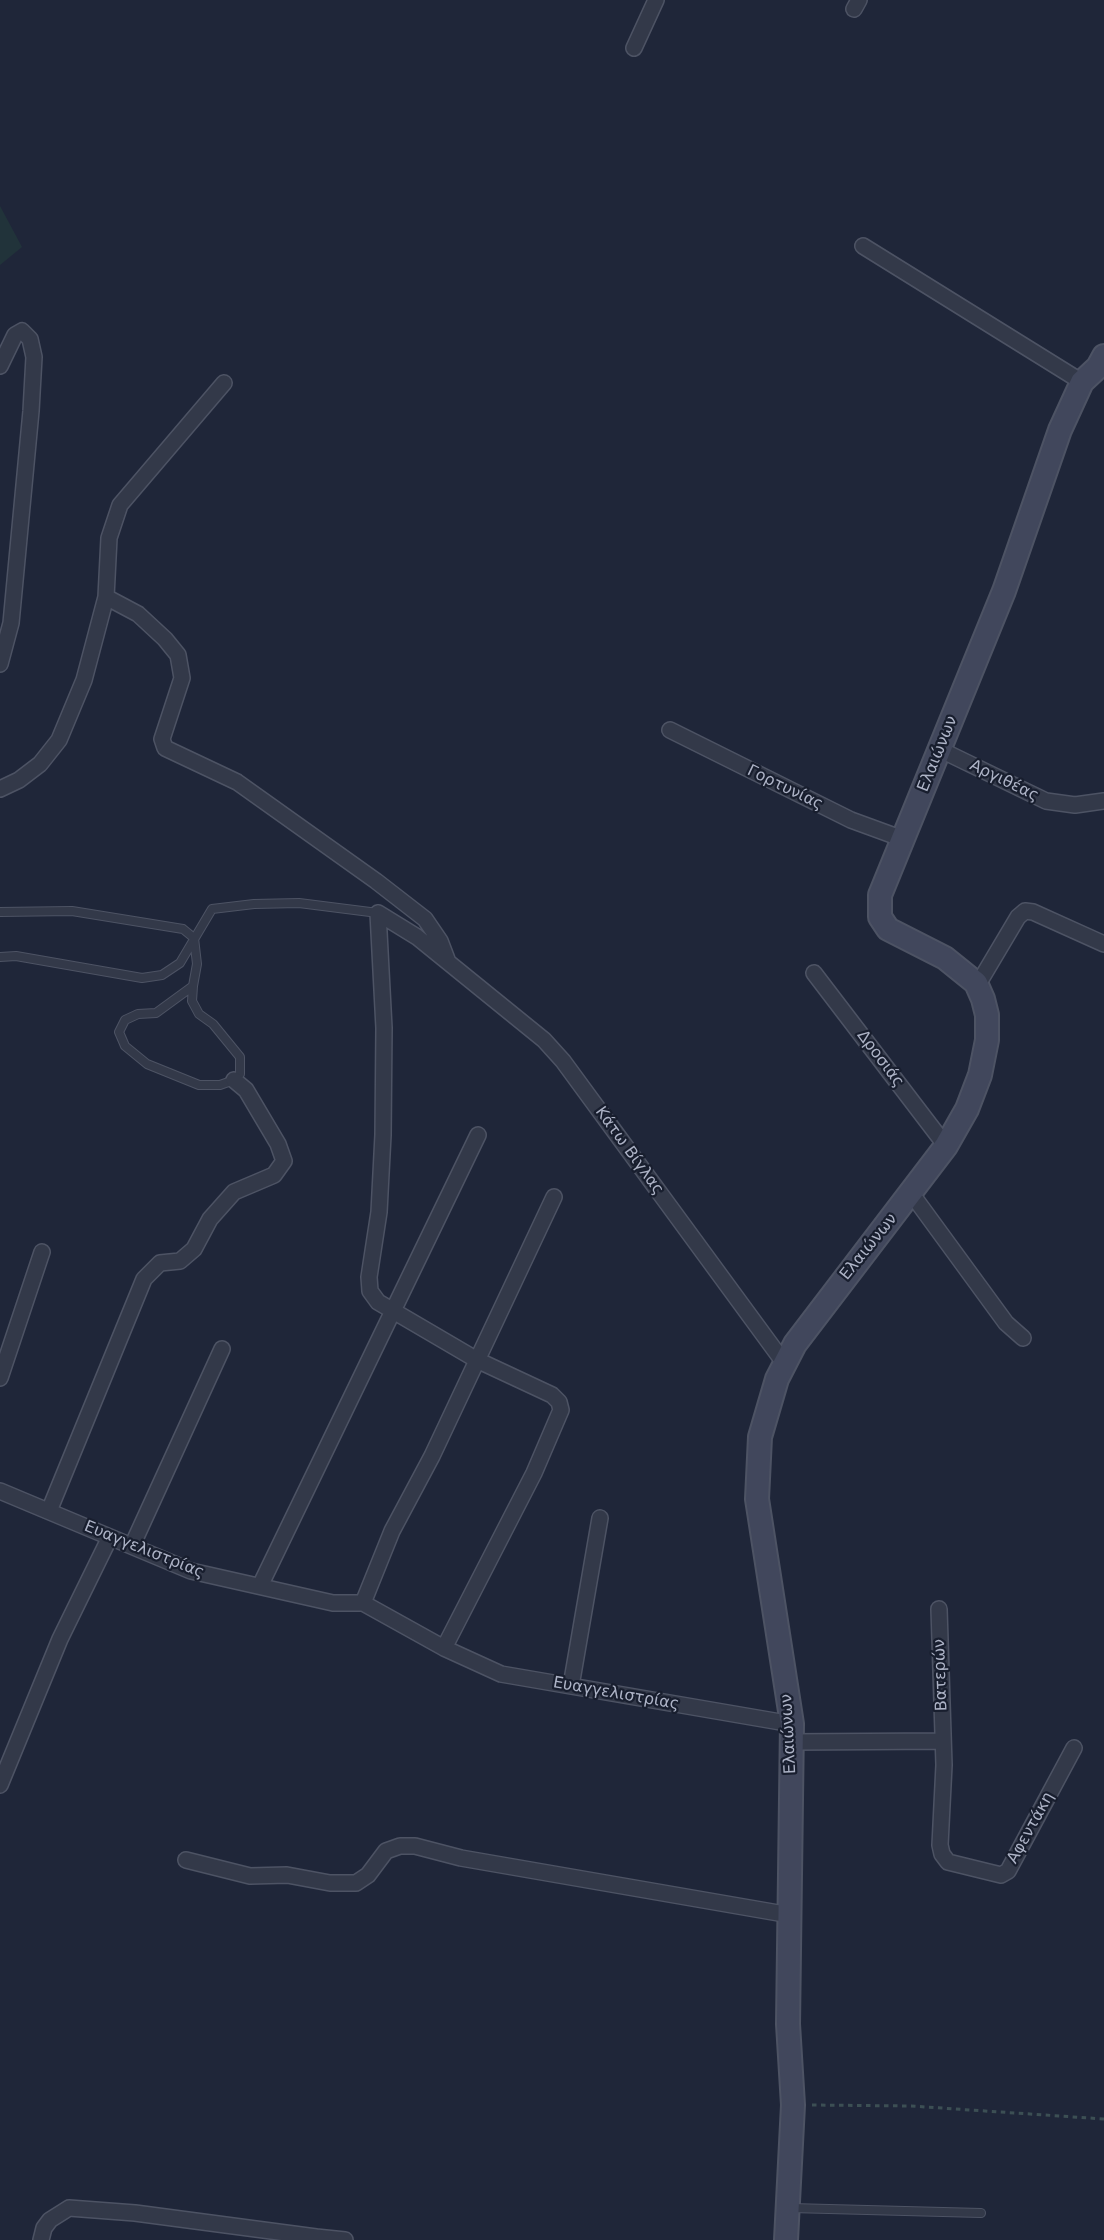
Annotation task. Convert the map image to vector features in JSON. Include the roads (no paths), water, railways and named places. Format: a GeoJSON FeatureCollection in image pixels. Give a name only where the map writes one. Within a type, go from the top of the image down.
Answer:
{"type":"FeatureCollection","features":[{"type":"Feature","properties":{"kind":"main road","name":"Ελαιώνων"},"geometry":{"type":"LineString","coordinates":[[786,2240],[793,2105],[788,2024],[792,1733],[760,1524],[757,1485],[763,1423],[785,1364],[806,1328],[946,1146],[974,1093],[984,1060],[987,1016],[977,986],[968,975],[945,958],[895,935],[883,924],[879,909],[880,895],[1004,591],[1060,430],[1082,381],[1098,367],[1104,356]]}},
{"type":"Feature","properties":{"kind":"street"},"geometry":{"type":"LineString","coordinates":[[634,48],[656,0]]}},
{"type":"Feature","properties":{"kind":"street"},"geometry":{"type":"LineString","coordinates":[[863,246],[1082,381]]}},
{"type":"Feature","properties":{"kind":"street"},"geometry":{"type":"LineString","coordinates":[[0,366],[15,335],[22,331],[30,339],[34,357],[31,411],[11,623],[0,664]]}},
{"type":"Feature","properties":{"kind":"street"},"geometry":{"type":"LineString","coordinates":[[0,789],[19,780],[40,764],[59,740],[84,680],[106,597],[109,538],[120,505],[224,383]]}},
{"type":"Feature","properties":{"kind":"street"},"geometry":{"type":"LineString","coordinates":[[106,597],[138,614],[165,639],[178,655],[182,678],[162,739],[165,748],[237,783],[376,881],[429,925],[440,941],[449,963]]}},
{"type":"Feature","properties":{"kind":"street","name":"Γορτυνίας"},"geometry":{"type":"LineString","coordinates":[[670,730],[851,820],[903,839]]}},
{"type":"Feature","properties":{"kind":"street","name":"Αργιθέας"},"geometry":{"type":"LineString","coordinates":[[941,750],[1046,801],[1076,805],[1104,801]]}},
{"type":"Feature","properties":{"kind":"street"},"geometry":{"type":"LineString","coordinates":[[977,986],[1018,917],[1025,911],[1033,912],[1104,944]]}},
{"type":"Feature","properties":{"kind":"street"},"geometry":{"type":"LineString","coordinates":[[378,913],[384,1028],[383,1123],[379,1212],[369,1277],[370,1291],[378,1302],[477,1360],[552,1395],[559,1402],[561,1410],[507,1527],[444,1648]]}},
{"type":"Feature","properties":{"kind":"street","name":"Κάτω Βίγλας"},"geometry":{"type":"LineString","coordinates":[[378,913],[417,938],[524,1022],[563,1061],[785,1364]]}},
{"type":"Feature","properties":{"kind":"street","name":"Δροσιάς"},"geometry":{"type":"LineString","coordinates":[[814,973],[946,1146]]}},
{"type":"Feature","properties":{"kind":"street"},"geometry":{"type":"LineString","coordinates":[[49,1511],[144,1279],[160,1263],[180,1261],[194,1250],[210,1219],[234,1192],[274,1175],[284,1161],[278,1144],[246,1090],[234,1080]]}},
{"type":"Feature","properties":{"kind":"street"},"geometry":{"type":"LineString","coordinates":[[260,1586],[395,1311],[478,1135]]}},
{"type":"Feature","properties":{"kind":"street"},"geometry":{"type":"LineString","coordinates":[[911,1193],[1006,1323],[1023,1338]]}},
{"type":"Feature","properties":{"kind":"street"},"geometry":{"type":"LineString","coordinates":[[363,1603],[392,1531],[432,1456],[554,1197]]}},
{"type":"Feature","properties":{"kind":"street"},"geometry":{"type":"LineString","coordinates":[[0,1378],[42,1252]]}},
{"type":"Feature","properties":{"kind":"street"},"geometry":{"type":"LineString","coordinates":[[132,1546],[222,1349]]}},
{"type":"Feature","properties":{"kind":"street","name":"Ευαγγελιστρίας"},"geometry":{"type":"LineString","coordinates":[[0,1491],[191,1571],[226,1581],[260,1586],[333,1603],[363,1603],[444,1648],[501,1674],[571,1686],[792,1733],[943,1741]]}},
{"type":"Feature","properties":{"kind":"street"},"geometry":{"type":"LineString","coordinates":[[571,1686],[600,1518]]}},
{"type":"Feature","properties":{"kind":"street"},"geometry":{"type":"LineString","coordinates":[[0,1785],[60,1639],[110,1537]]}},
{"type":"Feature","properties":{"kind":"street","name":"Βατερών"},"geometry":{"type":"LineString","coordinates":[[939,1609],[943,1741]]}},
{"type":"Feature","properties":{"kind":"street","name":"Αφεντάκη"},"geometry":{"type":"LineString","coordinates":[[943,1741],[942,1854],[948,1862],[1001,1875],[1008,1872],[1021,1850],[1074,1748]]}},
{"type":"Feature","properties":{"kind":"street"},"geometry":{"type":"LineString","coordinates":[[186,1860],[250,1875],[287,1875],[330,1883],[356,1883],[368,1875],[386,1851],[400,1846],[416,1846],[461,1858],[790,1915]]}},
{"type":"Feature","properties":{"kind":"street"},"geometry":{"type":"LineString","coordinates":[[41,2240],[44,2228],[51,2220],[69,2208],[135,2213],[316,2239],[345,2240]]}},
{"type":"Feature","properties":{"kind":"lane"},"geometry":{"type":"LineString","coordinates":[[0,957],[16,956],[142,978],[162,975],[180,963],[212,909],[254,904],[299,903],[378,913]]}},
{"type":"Feature","properties":{"kind":"lane"},"geometry":{"type":"LineString","coordinates":[[0,912],[72,911],[183,929],[194,938],[197,964],[192,1001],[199,1014],[213,1024],[240,1057],[240,1074],[234,1080],[220,1085],[199,1085],[147,1065],[125,1046],[119,1032],[125,1020],[138,1014],[156,1013],[193,986]]}},
{"type":"Feature","properties":{"kind":"lane"},"geometry":{"type":"LineString","coordinates":[[787,2208],[981,2213]]}}]}
